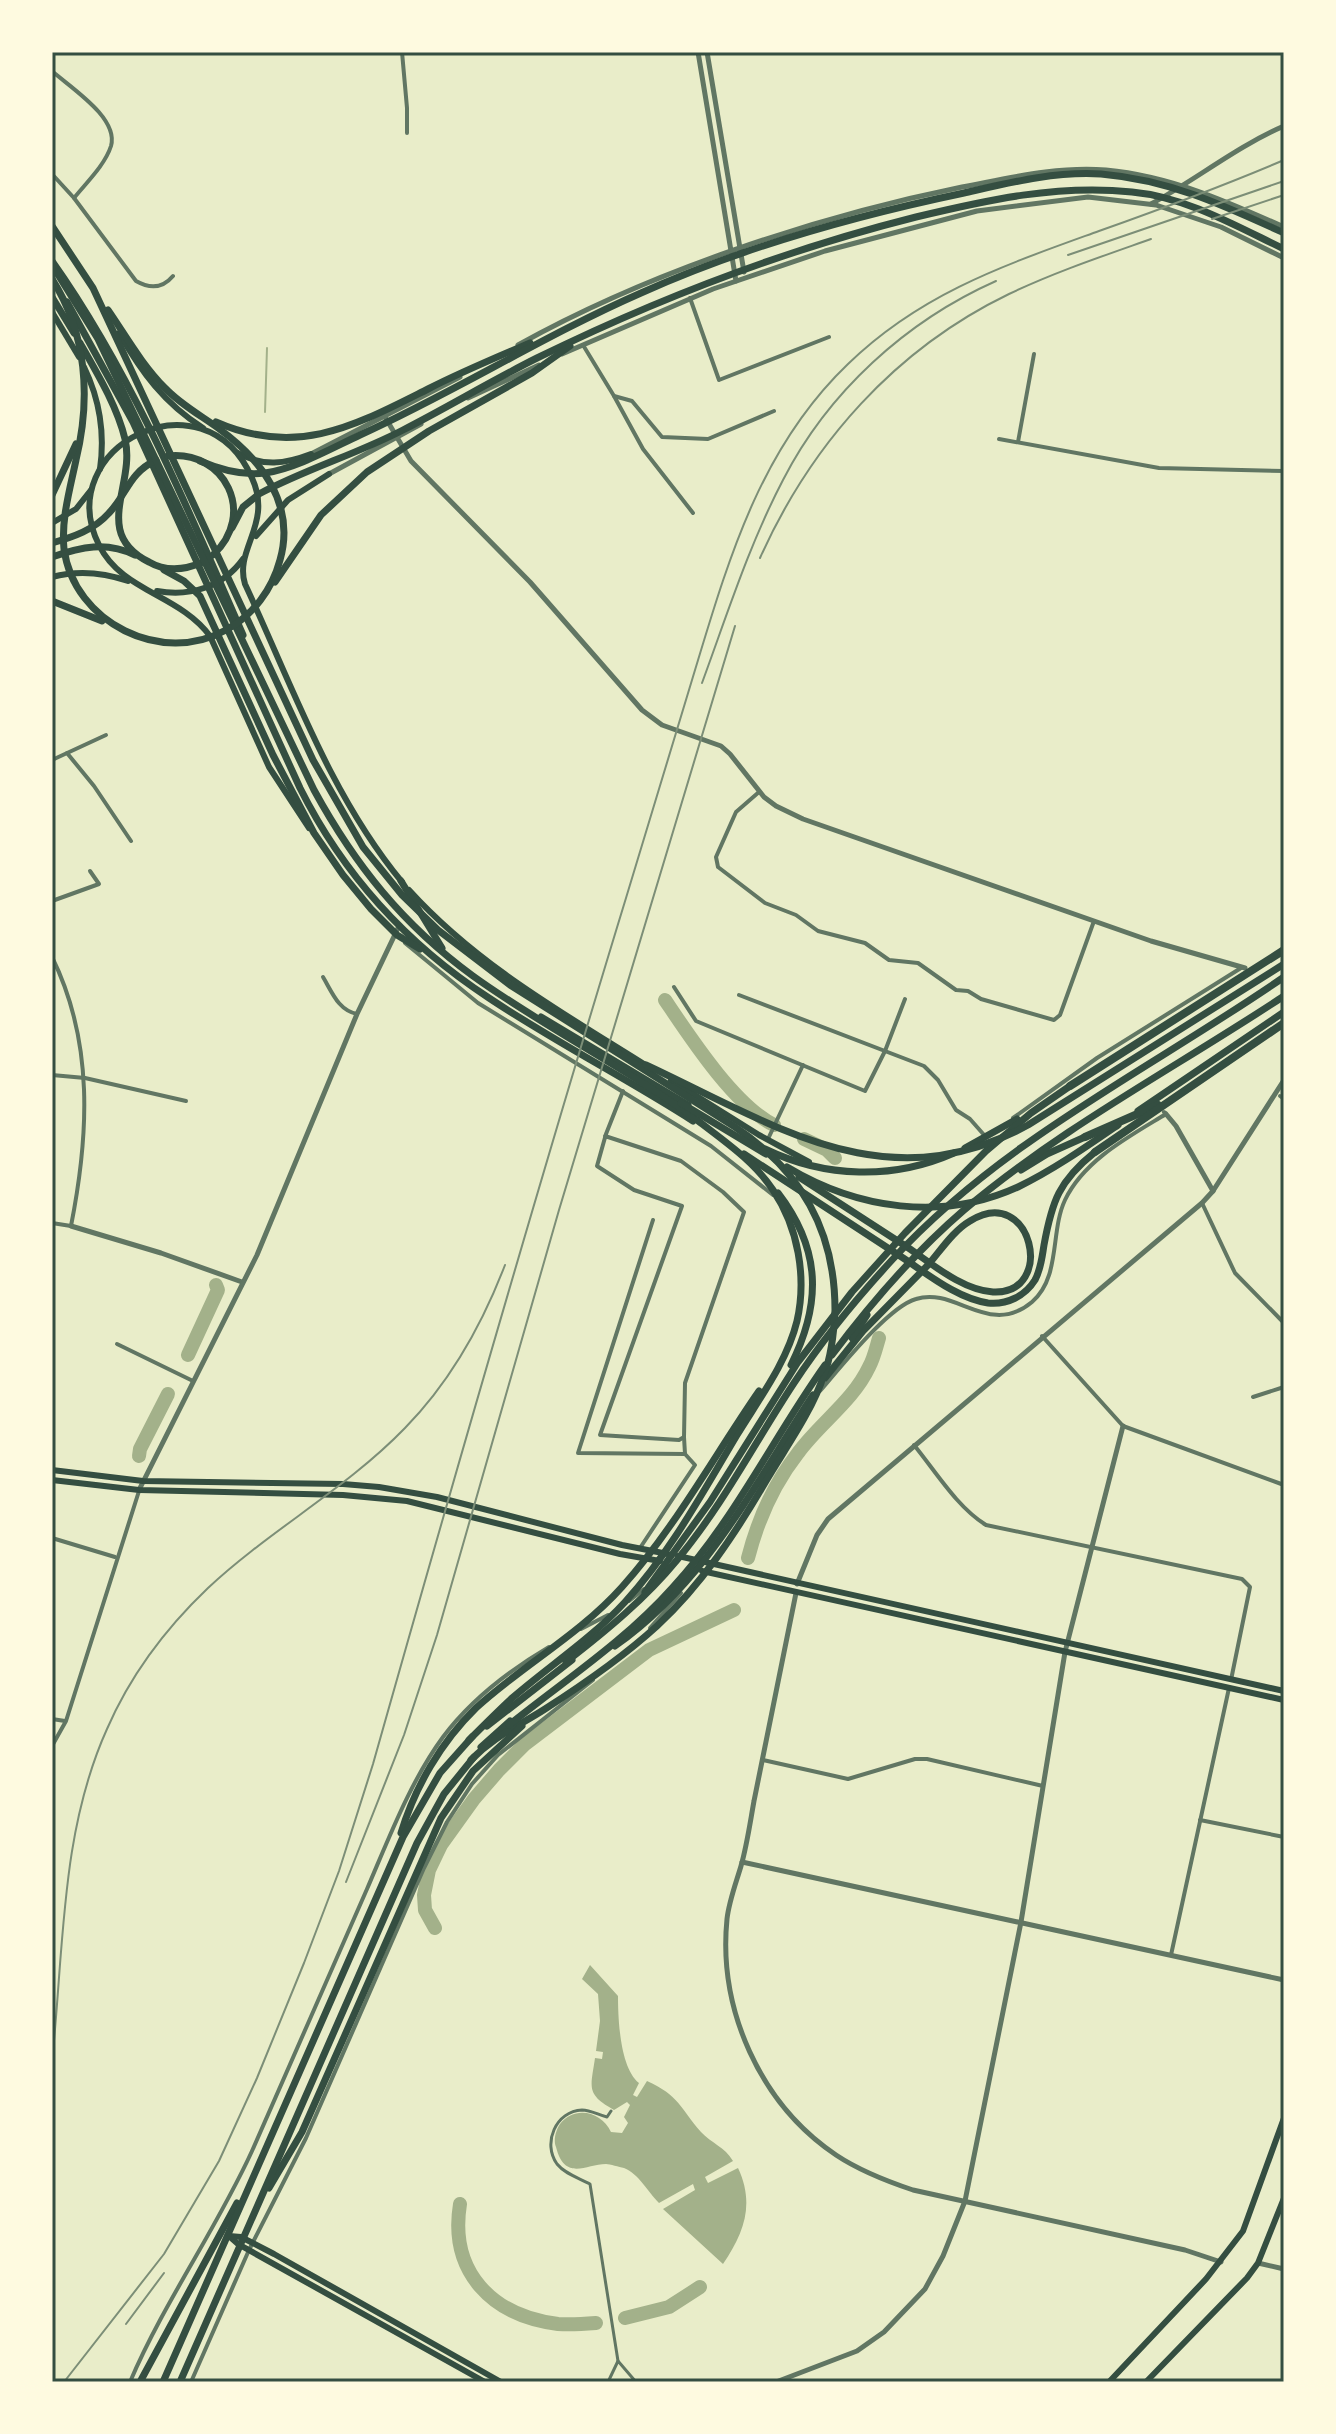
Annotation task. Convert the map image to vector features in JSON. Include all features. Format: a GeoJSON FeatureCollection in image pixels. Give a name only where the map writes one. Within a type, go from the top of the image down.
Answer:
{"type":"FeatureCollection","features":[{"type":"Feature","properties":{"kind":"highway"},"geometry":{"type":"LineString","coordinates":[[1070,1086],[1284,950]]}},
{"type":"Feature","properties":{"kind":"highway"},"geometry":{"type":"LineString","coordinates":[[1085,1137],[1156,1106],[1284,1023]]}},
{"type":"Feature","properties":{"kind":"highway"},"geometry":{"type":"LineString","coordinates":[[1095,1152],[1198,1076]]}},
{"type":"Feature","properties":{"kind":"main road"},"geometry":{"type":"LineString","coordinates":[[197,414],[228,428],[270,436],[306,437],[330,433],[371,418],[453,377],[701,269],[830,225],[906,205],[1055,175],[1099,174],[1175,186],[1284,230]]}},
{"type":"Feature","properties":{"kind":"main road"},"geometry":{"type":"LineString","coordinates":[[52,557],[93,546],[110,546],[165,568],[194,566],[218,550],[243,507],[259,494],[383,440],[607,325],[712,280],[864,231],[967,205],[1062,190],[1135,192],[1207,212],[1284,249]]}},
{"type":"Feature","properties":{"kind":"main road"},"geometry":{"type":"LineString","coordinates":[[52,227],[151,372],[172,395],[238,444],[270,480],[280,506],[284,529],[281,557],[270,586],[254,608]]}},
{"type":"Feature","properties":{"kind":"main road"},"geometry":{"type":"LineString","coordinates":[[52,227],[90,283],[132,357],[167,401],[245,457],[263,463],[284,463],[311,454]]}},
{"type":"Feature","properties":{"kind":"main road"},"geometry":{"type":"LineString","coordinates":[[52,263],[96,329],[136,405],[324,812],[341,841],[408,920],[452,958],[511,1000],[622,1063],[689,1105],[846,1207],[962,1282],[994,1292],[1007,1290],[1019,1282],[1028,1269],[1031,1255],[1029,1240],[1019,1224],[1008,1216],[995,1214],[968,1222],[854,1342],[835,1363]]}},
{"type":"Feature","properties":{"kind":"main road"},"geometry":{"type":"LineString","coordinates":[[52,263],[98,339],[314,790],[361,867],[408,920],[458,965],[504,997],[627,1072],[819,1184],[867,1201],[923,1208],[977,1201],[1024,1184],[1198,1076],[1284,1012]]}},
{"type":"Feature","properties":{"kind":"main road"},"geometry":{"type":"LineString","coordinates":[[52,280],[72,309],[133,422],[305,798],[332,846],[397,931]]}},
{"type":"Feature","properties":{"kind":"main road"},"geometry":{"type":"LineString","coordinates":[[52,280],[69,311],[82,356],[85,397],[65,509],[65,555],[81,593],[98,613],[117,628]]}},
{"type":"Feature","properties":{"kind":"main road"},"geometry":{"type":"LineString","coordinates":[[93,288],[319,772],[357,838],[402,895],[450,941],[510,985],[626,1055],[770,1153],[791,1175],[809,1203],[828,1250],[834,1283],[833,1338],[826,1371],[809,1408],[738,1528],[713,1564],[685,1598],[648,1633],[501,1743],[464,1783],[434,1831],[302,2132],[239,2240]]}},
{"type":"Feature","properties":{"kind":"main road"},"geometry":{"type":"LineString","coordinates":[[52,294],[72,309]]}},
{"type":"Feature","properties":{"kind":"main road"},"geometry":{"type":"LineString","coordinates":[[52,294],[123,431],[128,463],[117,511],[119,528],[130,548],[146,561],[184,581],[200,596],[273,755],[328,854]]}},
{"type":"Feature","properties":{"kind":"main road"},"geometry":{"type":"LineString","coordinates":[[52,312],[87,373],[100,420],[101,454],[90,502],[95,536],[112,566],[140,586],[189,613],[204,628],[286,797],[359,895],[397,931],[497,1004],[628,1079],[974,1299],[994,1303],[1010,1300],[1027,1290],[1040,1267],[1050,1213],[1058,1192],[1068,1175],[1095,1152]]}},
{"type":"Feature","properties":{"kind":"main road"},"geometry":{"type":"LineString","coordinates":[[52,543],[69,538],[103,520],[136,474],[158,459],[175,455],[243,474],[287,467],[405,414],[601,312]]}},
{"type":"Feature","properties":{"kind":"main road"},"geometry":{"type":"LineString","coordinates":[[52,601],[156,642],[189,643],[225,631],[266,595],[321,515],[367,472],[429,431],[532,373],[607,325]]}},
{"type":"Feature","properties":{"kind":"main road"},"geometry":{"type":"LineString","coordinates":[[52,523],[76,509],[117,448],[142,430],[183,425],[216,437],[242,460],[254,481],[259,505],[258,519],[242,570],[248,590],[350,807],[416,903],[436,940],[465,968]]}},
{"type":"Feature","properties":{"kind":"main road"},"geometry":{"type":"LineString","coordinates":[[52,495],[68,465],[82,426]]}},
{"type":"Feature","properties":{"kind":"main road"},"geometry":{"type":"LineString","coordinates":[[200,461],[220,476],[229,490],[234,505],[232,528]]}},
{"type":"Feature","properties":{"kind":"main road"},"geometry":{"type":"LineString","coordinates":[[53,577],[92,573],[178,593],[205,588],[230,574],[278,509],[299,491],[329,474]]}},
{"type":"Feature","properties":{"kind":"main road"},"geometry":{"type":"LineString","coordinates":[[401,881],[453,934],[508,978],[804,1160],[843,1172]]}},
{"type":"Feature","properties":{"kind":"main road"},"geometry":{"type":"LineString","coordinates":[[626,1055],[754,1118],[806,1137],[883,1158],[926,1159],[975,1149],[1012,1134],[1284,964]]}},
{"type":"Feature","properties":{"kind":"main road"},"geometry":{"type":"LineString","coordinates":[[469,1740],[614,1623],[662,1577],[717,1506],[823,1341],[883,1269],[931,1219],[1023,1146],[1284,977]]}},
{"type":"Feature","properties":{"kind":"main road"},"geometry":{"type":"LineString","coordinates":[[471,1760],[513,1722],[624,1635],[673,1587],[723,1524],[829,1359],[886,1289],[942,1230],[1031,1158],[1284,996]]}},
{"type":"Feature","properties":{"kind":"main road"},"geometry":{"type":"LineString","coordinates":[[164,2382],[403,1837],[431,1786],[469,1740],[511,1699],[601,1626],[636,1590],[706,1487],[773,1377],[793,1333],[801,1297],[798,1251],[789,1219],[772,1188],[733,1148],[627,1072]]}},
{"type":"Feature","properties":{"kind":"main road"},"geometry":{"type":"LineString","coordinates":[[689,1105],[779,1156],[808,1166],[843,1172],[889,1171],[941,1159],[990,1135],[1070,1086]]}},
{"type":"Feature","properties":{"kind":"main road"},"geometry":{"type":"LineString","coordinates":[[164,2382],[384,1884],[419,1810],[451,1762],[492,1722],[618,1622],[640,1598],[710,1502],[823,1328],[895,1244],[1000,1139],[1070,1086]]}},
{"type":"Feature","properties":{"kind":"main road"},"geometry":{"type":"LineString","coordinates":[[685,1116],[723,1142],[766,1180],[793,1215],[811,1260],[814,1286],[810,1317],[795,1359],[766,1412]]}},
{"type":"Feature","properties":{"kind":"main road"},"geometry":{"type":"LineString","coordinates":[[178,2382],[410,1853],[442,1793],[489,1739],[532,1704],[646,1623],[701,1567],[736,1519],[835,1363],[889,1288],[949,1227],[1023,1168],[1085,1137]]}},
{"type":"Feature","properties":{"kind":"main road"},"geometry":{"type":"LineString","coordinates":[[384,1884],[416,1793],[440,1752],[467,1718],[590,1618],[629,1579],[770,1376],[793,1333]]}},
{"type":"Feature","properties":{"kind":"main road"},"geometry":{"type":"LineString","coordinates":[[52,1470],[143,1481],[343,1484],[437,1497],[672,1555],[701,1567],[796,1593],[1065,1652],[1230,1684],[1284,1691]]}},
{"type":"Feature","properties":{"kind":"main road"},"geometry":{"type":"LineString","coordinates":[[52,1480],[139,1490],[343,1495],[407,1501],[514,1525],[620,1554],[797,1584],[1067,1644],[1284,1700]]}},
{"type":"Feature","properties":{"kind":"main road"},"geometry":{"type":"LineString","coordinates":[[178,2382],[426,1825],[471,1760],[497,1736],[552,1704]]}},
{"type":"Feature","properties":{"kind":"main road"},"geometry":{"type":"LineString","coordinates":[[398,1914],[426,1825]]}},
{"type":"Feature","properties":{"kind":"main road"},"geometry":{"type":"LineString","coordinates":[[1109,2382],[1221,2262],[1243,2231],[1284,2118]]}},
{"type":"Feature","properties":{"kind":"main road"},"geometry":{"type":"LineString","coordinates":[[140,2382],[267,2145]]}},
{"type":"Feature","properties":{"kind":"main road"},"geometry":{"type":"LineString","coordinates":[[1146,2382],[1247,2278],[1258,2263],[1284,2198]]}},
{"type":"Feature","properties":{"kind":"main road"},"geometry":{"type":"LineString","coordinates":[[229,2236],[501,2382]]}},
{"type":"Feature","properties":{"kind":"main road"},"geometry":{"type":"LineString","coordinates":[[250,2246],[485,2382]]}},
{"type":"Feature","properties":{"kind":"street"},"geometry":{"type":"LineString","coordinates":[[402,52],[407,133]]}},
{"type":"Feature","properties":{"kind":"street"},"geometry":{"type":"LineString","coordinates":[[698,52],[736,281]]}},
{"type":"Feature","properties":{"kind":"street"},"geometry":{"type":"LineString","coordinates":[[707,52],[745,278]]}},
{"type":"Feature","properties":{"kind":"street"},"geometry":{"type":"LineString","coordinates":[[52,71],[107,120],[113,135],[107,155],[74,198]]}},
{"type":"Feature","properties":{"kind":"street"},"geometry":{"type":"LineString","coordinates":[[1150,204],[1185,186],[1239,148],[1284,126]]}},
{"type":"Feature","properties":{"kind":"street"},"geometry":{"type":"LineString","coordinates":[[311,454],[576,314],[731,253],[842,216],[900,201],[1060,169],[1105,170],[1185,186],[1284,230]]}},
{"type":"Feature","properties":{"kind":"street"},"geometry":{"type":"LineString","coordinates":[[52,174],[74,198],[136,281],[155,287],[166,284],[173,276]]}},
{"type":"Feature","properties":{"kind":"street"},"geometry":{"type":"LineString","coordinates":[[329,474],[462,402],[690,298],[825,251],[977,211],[1088,197],[1150,204],[1221,227],[1284,258]]}},
{"type":"Feature","properties":{"kind":"street"},"geometry":{"type":"LineString","coordinates":[[690,298],[719,380],[829,337]]}},
{"type":"Feature","properties":{"kind":"street"},"geometry":{"type":"LineString","coordinates":[[583,345],[643,449],[693,513]]}},
{"type":"Feature","properties":{"kind":"street"},"geometry":{"type":"LineString","coordinates":[[1018,442],[1034,354]]}},
{"type":"Feature","properties":{"kind":"street"},"geometry":{"type":"LineString","coordinates":[[614,396],[632,401],[662,437],[708,439],[774,411]]}},
{"type":"Feature","properties":{"kind":"street"},"geometry":{"type":"LineString","coordinates":[[385,417],[411,461],[530,582],[642,710],[662,725],[721,746],[759,792],[776,806],[803,819],[1094,921],[1243,968]]}},
{"type":"Feature","properties":{"kind":"street"},"geometry":{"type":"LineString","coordinates":[[999,439],[1159,468],[1284,471]]}},
{"type":"Feature","properties":{"kind":"street"},"geometry":{"type":"LineString","coordinates":[[52,760],[106,735]]}},
{"type":"Feature","properties":{"kind":"street"},"geometry":{"type":"LineString","coordinates":[[67,753],[94,786],[131,841]]}},
{"type":"Feature","properties":{"kind":"street"},"geometry":{"type":"LineString","coordinates":[[759,792],[736,812],[716,857],[718,867],[765,903],[796,915],[818,931],[865,943],[889,960],[918,963],[956,990],[968,991],[981,999],[1054,1020],[1060,1015],[1094,921]]}},
{"type":"Feature","properties":{"kind":"street"},"geometry":{"type":"LineString","coordinates":[[52,901],[99,884],[90,871]]}},
{"type":"Feature","properties":{"kind":"street"},"geometry":{"type":"LineString","coordinates":[[52,1746],[66,1721],[139,1490],[257,1255],[357,1014],[397,931],[440,974],[478,1003],[711,1146],[752,1176],[783,1206],[804,1237]]}},
{"type":"Feature","properties":{"kind":"street"},"geometry":{"type":"LineString","coordinates":[[52,957],[79,1030],[85,1078],[83,1140],[71,1226]]}},
{"type":"Feature","properties":{"kind":"street"},"geometry":{"type":"LineString","coordinates":[[941,1159],[985,1136],[1243,968]]}},
{"type":"Feature","properties":{"kind":"street"},"geometry":{"type":"LineString","coordinates":[[323,977],[340,1005],[347,1012],[357,1014]]}},
{"type":"Feature","properties":{"kind":"street"},"geometry":{"type":"LineString","coordinates":[[674,987],[696,1021],[865,1091],[905,999]]}},
{"type":"Feature","properties":{"kind":"street"},"geometry":{"type":"LineString","coordinates":[[739,995],[924,1066],[933,1073],[956,1110],[970,1119],[985,1136]]}},
{"type":"Feature","properties":{"kind":"street"},"geometry":{"type":"LineString","coordinates":[[769,1137],[803,1065]]}},
{"type":"Feature","properties":{"kind":"street"},"geometry":{"type":"LineString","coordinates":[[52,1075],[85,1078],[186,1101]]}},
{"type":"Feature","properties":{"kind":"street"},"geometry":{"type":"LineString","coordinates":[[797,1584],[817,1535],[828,1519],[1202,1203],[1213,1191],[1284,1080]]}},
{"type":"Feature","properties":{"kind":"street"},"geometry":{"type":"LineString","coordinates":[[623,1091],[597,1166],[634,1190],[682,1206],[600,1435],[679,1440],[684,1437]]}},
{"type":"Feature","properties":{"kind":"street"},"geometry":{"type":"LineString","coordinates":[[782,1445],[823,1388],[884,1321],[907,1302],[928,1297],[983,1314],[997,1315],[1017,1311],[1030,1303],[1048,1278],[1062,1207],[1077,1181],[1112,1149],[1165,1113],[1176,1126],[1213,1191]]}},
{"type":"Feature","properties":{"kind":"street"},"geometry":{"type":"LineString","coordinates":[[605,1136],[681,1161],[744,1212],[685,1383],[685,1454],[695,1465],[640,1548]]}},
{"type":"Feature","properties":{"kind":"street"},"geometry":{"type":"LineString","coordinates":[[1202,1203],[1235,1273],[1284,1323]]}},
{"type":"Feature","properties":{"kind":"street"},"geometry":{"type":"LineString","coordinates":[[653,1220],[578,1453],[685,1454]]}},
{"type":"Feature","properties":{"kind":"street"},"geometry":{"type":"LineString","coordinates":[[52,1223],[161,1253],[242,1282]]}},
{"type":"Feature","properties":{"kind":"street"},"geometry":{"type":"LineString","coordinates":[[1042,1336],[1123,1426],[1284,1485]]}},
{"type":"Feature","properties":{"kind":"street"},"geometry":{"type":"LineString","coordinates":[[117,1344],[193,1381]]}},
{"type":"Feature","properties":{"kind":"street"},"geometry":{"type":"LineString","coordinates":[[1253,1397],[1284,1387]]}},
{"type":"Feature","properties":{"kind":"street"},"geometry":{"type":"LineString","coordinates":[[776,2382],[857,2351],[884,2332],[925,2289],[943,2256],[965,2201],[1021,1922],[1065,1652],[1123,1426]]}},
{"type":"Feature","properties":{"kind":"street"},"geometry":{"type":"LineString","coordinates":[[914,1445],[962,1504],[986,1525],[1242,1579],[1250,1587],[1171,1955]]}},
{"type":"Feature","properties":{"kind":"street"},"geometry":{"type":"LineString","coordinates":[[52,1538],[116,1558]]}},
{"type":"Feature","properties":{"kind":"street"},"geometry":{"type":"LineString","coordinates":[[130,2382],[251,2152],[384,1852],[434,1750],[455,1722],[501,1681],[543,1650],[629,1602],[666,1562]]}},
{"type":"Feature","properties":{"kind":"street"},"geometry":{"type":"LineString","coordinates":[[191,2382],[250,2246],[302,2146],[428,1858],[463,1796],[506,1748],[624,1653],[667,1609],[701,1567]]}},
{"type":"Feature","properties":{"kind":"street"},"geometry":{"type":"LineString","coordinates":[[796,1593],[742,1862],[728,1916],[727,1968],[738,2021],[768,2087],[800,2124],[835,2155],[884,2180],[1185,2250],[1221,2262]]}},
{"type":"Feature","properties":{"kind":"street"},"geometry":{"type":"LineString","coordinates":[[52,1719],[66,1721]]}},
{"type":"Feature","properties":{"kind":"street"},"geometry":{"type":"LineString","coordinates":[[763,1760],[848,1779],[915,1759],[927,1759],[1043,1786]]}},
{"type":"Feature","properties":{"kind":"street"},"geometry":{"type":"LineString","coordinates":[[1200,1820],[1284,1837]]}},
{"type":"Feature","properties":{"kind":"street"},"geometry":{"type":"LineString","coordinates":[[742,1862],[1284,1980]]}},
{"type":"Feature","properties":{"kind":"street"},"geometry":{"type":"LineString","coordinates":[[611,2111],[607,2117],[585,2110],[572,2112],[557,2124],[551,2142],[552,2154],[568,2174],[590,2184],[618,2361],[636,2382]]}},
{"type":"Feature","properties":{"kind":"street"},"geometry":{"type":"LineString","coordinates":[[212,2227],[229,2236]]}},
{"type":"Feature","properties":{"kind":"street"},"geometry":{"type":"LineString","coordinates":[[1258,2263],[1284,2269]]}},
{"type":"Feature","properties":{"kind":"street"},"geometry":{"type":"LineString","coordinates":[[608,2382],[618,2361]]}},
{"type":"Feature","properties":{"kind":"shaded area"},"geometry":{"type":"Polygon","coordinates":[[[590,1965],[618,1996],[624,2055],[639,2083],[633,2095],[637,2097],[647,2081],[658,2086],[673,2097],[701,2132],[730,2156],[733,2161],[705,2177],[708,2183],[738,2168],[746,2194],[745,2218],[737,2241],[723,2264],[663,2209],[695,2190],[693,2184],[659,2203],[639,2179],[624,2168],[606,2164],[577,2169],[571,2168],[560,2158],[555,2144],[556,2132],[560,2124],[573,2114],[595,2116],[611,2132],[622,2133],[628,2123],[624,2117],[630,2105],[627,2102],[614,2110],[598,2099],[592,2089],[595,2058],[602,2059],[603,2052],[596,2051],[600,2021],[598,1994],[582,1979],[590,1965]]]}},
{"type":"Feature","properties":{"kind":"waterway"},"geometry":{"type":"LineString","coordinates":[[265,412],[267,348]]}},
{"type":"Feature","properties":{"kind":"waterway"},"geometry":{"type":"LineString","coordinates":[[665,1000],[729,1086],[774,1125]]}},
{"type":"Feature","properties":{"kind":"waterway"},"geometry":{"type":"LineString","coordinates":[[804,1139],[827,1150],[835,1158]]}},
{"type":"Feature","properties":{"kind":"waterway"},"geometry":{"type":"LineString","coordinates":[[188,1355],[218,1290],[216,1285]]}},
{"type":"Feature","properties":{"kind":"waterway"},"geometry":{"type":"LineString","coordinates":[[748,1558],[762,1516],[781,1477],[862,1379],[879,1338]]}},
{"type":"Feature","properties":{"kind":"waterway"},"geometry":{"type":"LineString","coordinates":[[139,1456],[168,1394]]}},
{"type":"Feature","properties":{"kind":"waterway"},"geometry":{"type":"LineString","coordinates":[[435,1928],[425,1910],[424,1895],[429,1870],[441,1845],[499,1770],[524,1745],[649,1650],[734,1610]]}},
{"type":"Feature","properties":{"kind":"waterway"},"geometry":{"type":"LineString","coordinates":[[460,2204],[458,2228],[461,2250],[469,2270],[495,2300],[534,2319],[558,2324],[596,2323]]}},
{"type":"Feature","properties":{"kind":"waterway"},"geometry":{"type":"LineString","coordinates":[[625,2318],[669,2307],[700,2287]]}},
{"type":"Feature","properties":{"kind":"railway"},"geometry":{"type":"LineString","coordinates":[[64,2382],[164,2254],[219,2161],[257,2078],[339,1871],[373,1764],[561,1114],[718,594],[749,511],[768,471],[817,398],[848,364],[905,318],[998,269],[1284,160]]}},
{"type":"Feature","properties":{"kind":"railway"},"geometry":{"type":"LineString","coordinates":[[1068,255],[1284,181]]}},
{"type":"Feature","properties":{"kind":"railway"},"geometry":{"type":"LineString","coordinates":[[1212,219],[1284,195]]}},
{"type":"Feature","properties":{"kind":"railway"},"geometry":{"type":"LineString","coordinates":[[760,558],[804,476],[831,439],[861,404],[929,342],[1009,294],[1061,271],[1151,239]]}},
{"type":"Feature","properties":{"kind":"railway"},"geometry":{"type":"LineString","coordinates":[[702,683],[739,580],[771,505],[801,448],[823,417],[846,389],[901,338],[963,297],[996,281]]}},
{"type":"Feature","properties":{"kind":"railway"},"geometry":{"type":"LineString","coordinates":[[346,1882],[404,1735],[437,1635],[559,1210],[735,626]]}},
{"type":"Feature","properties":{"kind":"railway"},"geometry":{"type":"LineString","coordinates":[[52,2061],[72,1850],[92,1769],[116,1709],[164,1636],[208,1588],[358,1471],[422,1410],[464,1351],[505,1265]]}},
{"type":"Feature","properties":{"kind":"railway"},"geometry":{"type":"LineString","coordinates":[[126,2324],[164,2273]]}}]}
